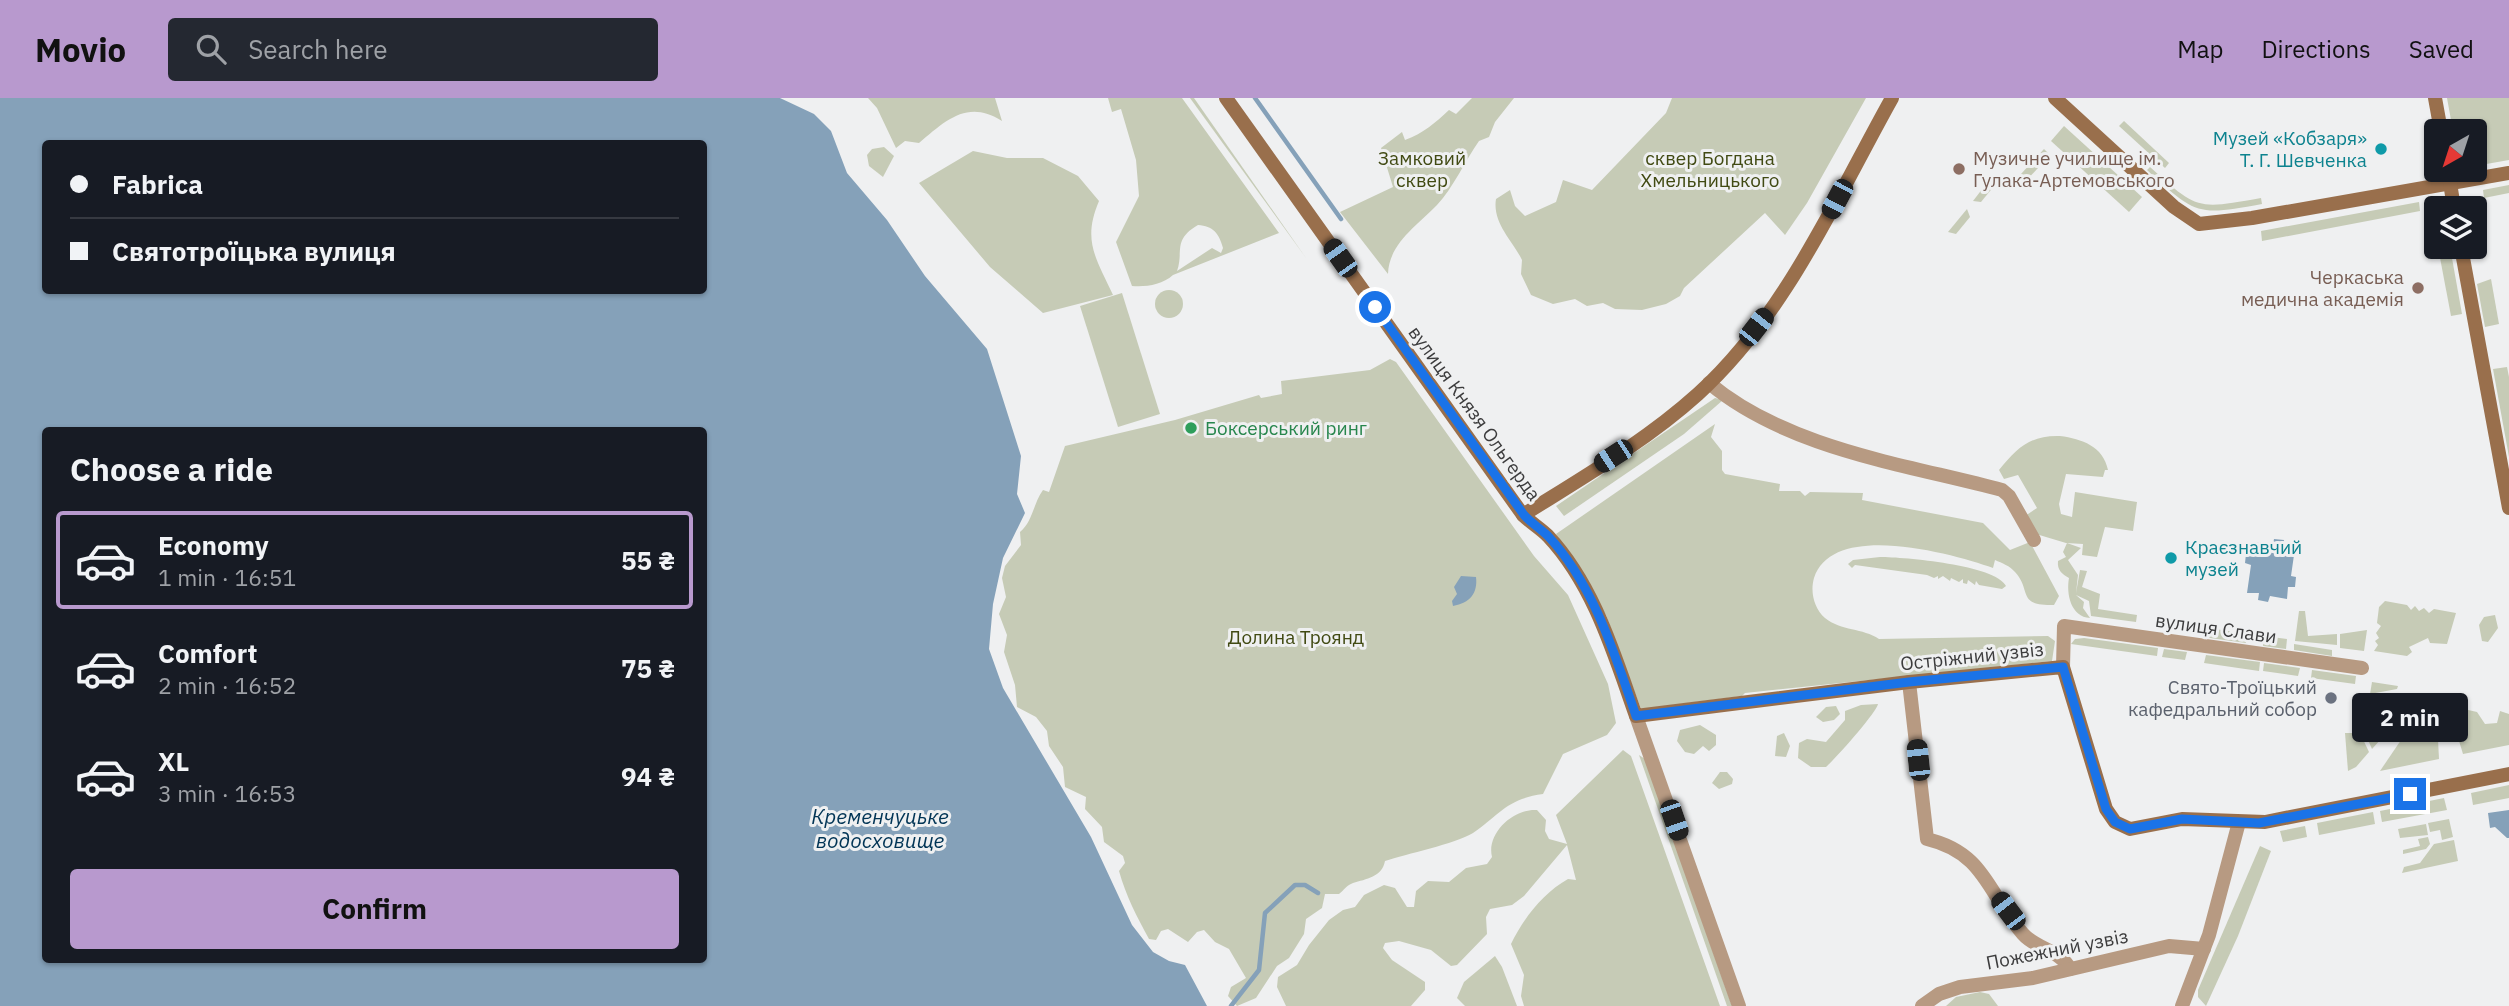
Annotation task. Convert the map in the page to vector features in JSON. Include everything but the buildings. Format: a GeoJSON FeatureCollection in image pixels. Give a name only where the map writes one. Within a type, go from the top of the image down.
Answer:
{"type":"FeatureCollection","features":[{"type":"Feature","properties":{"kind":"main road","name":"вулиця Князя Ольгерда"},"geometry":{"type":"LineString","coordinates":[[1226,98],[1524,515],[1547,535],[1584,588],[1607,637],[1636,716]]}},
{"type":"Feature","properties":{"kind":"main road"},"geometry":{"type":"LineString","coordinates":[[1524,515],[1666,420],[1709,383],[1791,281],[1892,98]]}},
{"type":"Feature","properties":{"kind":"main road"},"geometry":{"type":"LineString","coordinates":[[2055,98],[2174,207],[2199,224],[2238,221],[2424,181]]}},
{"type":"Feature","properties":{"kind":"main road"},"geometry":{"type":"LineString","coordinates":[[2435,98],[2439,119]]}},
{"type":"Feature","properties":{"kind":"main road"},"geometry":{"type":"LineString","coordinates":[[2487,174],[2509,173]]}},
{"type":"Feature","properties":{"kind":"main road"},"geometry":{"type":"LineString","coordinates":[[2463,259],[2509,508]]}},
{"type":"Feature","properties":{"kind":"main road","name":"Остріжний узвіз"},"geometry":{"type":"LineString","coordinates":[[1636,716],[1909,682],[2063,667],[2103,800],[2115,822],[2133,829],[2182,819],[2239,822]]}},
{"type":"Feature","properties":{"kind":"main road"},"geometry":{"type":"LineString","coordinates":[[2239,822],[2271,821],[2509,774]]}},
{"type":"Feature","properties":{"kind":"street"},"geometry":{"type":"LineString","coordinates":[[1709,383],[1760,418],[1796,434],[2006,493],[2034,540]]}},
{"type":"Feature","properties":{"kind":"street","name":"вулиця Слави"},"geometry":{"type":"LineString","coordinates":[[2063,667],[2064,626],[2362,668]]}},
{"type":"Feature","properties":{"kind":"street"},"geometry":{"type":"LineString","coordinates":[[1909,682],[1927,839],[1951,845],[1964,854],[1980,872],[2022,933],[2061,958],[2070,969]]}},
{"type":"Feature","properties":{"kind":"street","name":"вулиця Князя Ольгерда"},"geometry":{"type":"LineString","coordinates":[[1636,716],[1739,1006]]}},
{"type":"Feature","properties":{"kind":"street"},"geometry":{"type":"LineString","coordinates":[[2182,1006],[2204,949],[2239,822]]}},
{"type":"Feature","properties":{"kind":"street","name":"Пожежний узвіз"},"geometry":{"type":"LineString","coordinates":[[1922,1006],[1951,989],[2033,978],[2169,946],[2186,945],[2204,949]]}},
{"type":"Feature","properties":{"kind":"green space"},"geometry":{"type":"Polygon","coordinates":[[[868,98],[995,98],[1002,121],[990,115],[968,112],[948,120],[919,143],[905,141],[896,148],[877,108],[868,98]]]}},
{"type":"Feature","properties":{"kind":"green space"},"geometry":{"type":"Polygon","coordinates":[[[1108,98],[1182,98],[1279,233],[1159,283],[1132,286],[1116,242],[1139,196],[1136,160],[1121,109],[1112,112],[1108,98]],[[1198,225],[1182,241],[1177,271],[1212,248],[1221,253],[1223,248],[1220,238],[1211,229],[1198,225]]]}},
{"type":"Feature","properties":{"kind":"green space"},"geometry":{"type":"Polygon","coordinates":[[[1190,98],[1194,98],[1306,258],[1190,98]]]}},
{"type":"Feature","properties":{"kind":"green space","name":"Замковий сквер"},"geometry":{"type":"Polygon","coordinates":[[[1472,98],[1514,98],[1495,122],[1489,137],[1479,141],[1443,198],[1399,244],[1393,253],[1388,274],[1340,212],[1393,187],[1381,148],[1402,132],[1405,140],[1418,134],[1449,110],[1456,114],[1472,98]]]}},
{"type":"Feature","properties":{"kind":"green space","name":"сквер Богдана Хмельницького"},"geometry":{"type":"Polygon","coordinates":[[[1672,98],[1866,98],[1807,203],[1785,235],[1765,213],[1684,288],[1680,296],[1666,304],[1642,310],[1615,309],[1603,303],[1587,306],[1575,299],[1553,304],[1531,295],[1521,274],[1522,260],[1497,216],[1496,199],[1510,190],[1515,206],[1525,216],[1556,202],[1563,180],[1592,190],[1666,113],[1672,98]]]}},
{"type":"Feature","properties":{"kind":"green space"},"geometry":{"type":"Polygon","coordinates":[[[2447,98],[2509,98],[2509,160],[2487,164],[2487,119],[2451,119],[2447,98]]]}},
{"type":"Feature","properties":{"kind":"green space"},"geometry":{"type":"Polygon","coordinates":[[[2124,121],[2169,163],[2165,168],[2119,126],[2124,121]]]}},
{"type":"Feature","properties":{"kind":"green space"},"geometry":{"type":"Polygon","coordinates":[[[2064,126],[2142,197],[2129,212],[2051,141],[2064,126]]]}},
{"type":"Feature","properties":{"kind":"green space"},"geometry":{"type":"Polygon","coordinates":[[[884,147],[894,156],[883,177],[869,166],[867,155],[872,149],[884,147]]]}},
{"type":"Feature","properties":{"kind":"green space"},"geometry":{"type":"Polygon","coordinates":[[[2044,149],[2050,155],[2024,183],[2021,174],[2044,149]]]}},
{"type":"Feature","properties":{"kind":"green space"},"geometry":{"type":"Polygon","coordinates":[[[973,151],[1007,158],[1043,158],[1078,176],[1099,201],[1091,239],[1113,295],[1043,313],[990,267],[919,183],[973,151]]]}},
{"type":"Feature","properties":{"kind":"green space"},"geometry":{"type":"Polygon","coordinates":[[[2150,167],[2179,192],[2200,203],[2224,204],[2261,198],[2262,204],[2224,210],[2198,208],[2188,204],[2163,185],[2147,170],[2150,167]]]}},
{"type":"Feature","properties":{"kind":"green space"},"geometry":{"type":"Polygon","coordinates":[[[1993,175],[1999,180],[1981,202],[1973,201],[1993,175]]]}},
{"type":"Feature","properties":{"kind":"green space"},"geometry":{"type":"Polygon","coordinates":[[[2509,185],[2509,193],[2487,197],[2484,196],[2483,190],[2509,185]]]}},
{"type":"Feature","properties":{"kind":"green space"},"geometry":{"type":"Polygon","coordinates":[[[2419,202],[2420,211],[2262,241],[2261,231],[2419,202]]]}},
{"type":"Feature","properties":{"kind":"green space"},"geometry":{"type":"Polygon","coordinates":[[[1967,209],[1970,217],[1956,234],[1948,232],[1967,209]]]}},
{"type":"Feature","properties":{"kind":"green space"},"geometry":{"type":"Polygon","coordinates":[[[2440,259],[2452,259],[2462,314],[2451,316],[2440,259]]]}},
{"type":"Feature","properties":{"kind":"green space"},"geometry":{"type":"Polygon","coordinates":[[[2491,279],[2499,324],[2485,327],[2477,284],[2491,279]]]}},
{"type":"Feature","properties":{"kind":"green space"},"geometry":{"type":"Polygon","coordinates":[[[1169,290],[1179,294],[1183,304],[1179,314],[1169,318],[1159,314],[1155,304],[1159,294],[1169,290]]]}},
{"type":"Feature","properties":{"kind":"green space"},"geometry":{"type":"Polygon","coordinates":[[[1122,293],[1160,414],[1118,427],[1080,306],[1122,293]]]}},
{"type":"Feature","properties":{"kind":"green space","name":"Долина Троянд"},"geometry":{"type":"Polygon","coordinates":[[[1390,359],[1396,362],[1534,556],[1568,595],[1608,684],[1616,723],[1607,735],[1563,754],[1543,794],[1512,804],[1465,837],[1385,861],[1381,871],[1373,876],[1351,884],[1339,894],[1325,894],[1322,908],[1306,919],[1304,934],[1289,958],[1277,966],[1256,998],[1237,1006],[1228,996],[1231,987],[1246,978],[1229,949],[1215,942],[1204,930],[1197,932],[1188,942],[1168,929],[1161,931],[1156,940],[1149,939],[1132,906],[1119,871],[1125,863],[1123,856],[1104,842],[1102,827],[1085,809],[1086,797],[1065,787],[1063,767],[1049,746],[1047,731],[1036,717],[1017,707],[1015,685],[1004,652],[1007,635],[999,614],[1006,597],[1002,578],[1005,566],[1021,545],[1020,532],[1028,523],[1040,495],[1043,490],[1049,492],[1065,446],[1175,420],[1259,395],[1261,398],[1282,394],[1281,381],[1370,370],[1390,359]]]}},
{"type":"Feature","properties":{"kind":"green space"},"geometry":{"type":"Polygon","coordinates":[[[2507,367],[2509,377],[2509,457],[2493,369],[2507,367]]]}},
{"type":"Feature","properties":{"kind":"green space"},"geometry":{"type":"Polygon","coordinates":[[[1715,398],[1723,400],[1684,434],[1564,516],[1556,506],[1715,398]]]}},
{"type":"Feature","properties":{"kind":"green space"},"geometry":{"type":"Polygon","coordinates":[[[1715,424],[1711,437],[1722,451],[1722,470],[1725,474],[1780,484],[1779,491],[1800,491],[1805,496],[1810,492],[1863,493],[1862,500],[1983,523],[2010,550],[2030,542],[2059,596],[2054,605],[2034,603],[2029,600],[2015,572],[1995,560],[1993,568],[1924,550],[1868,546],[1844,550],[1826,560],[1814,578],[1814,600],[1825,618],[1879,639],[2048,636],[2055,641],[2052,661],[1745,693],[1742,696],[1641,709],[1606,615],[1556,534],[1715,424]]]}},
{"type":"Feature","properties":{"kind":"green space"},"geometry":{"type":"Polygon","coordinates":[[[2060,436],[2076,439],[2096,449],[2108,470],[2105,470],[2103,477],[2066,474],[2059,504],[2061,514],[2072,517],[2075,492],[2137,502],[2133,531],[2105,527],[2097,557],[2082,555],[2083,544],[2066,543],[2036,534],[2025,516],[2037,508],[2018,475],[2004,479],[1999,470],[2025,444],[2040,438],[2060,436]]]}},
{"type":"Feature","properties":{"kind":"green space"},"geometry":{"type":"Polygon","coordinates":[[[2067,543],[2081,548],[2068,560],[2078,575],[2076,593],[2080,570],[2087,571],[2082,587],[2100,594],[2098,609],[2137,615],[2136,622],[2091,616],[2089,601],[2076,595],[2084,602],[2083,608],[2090,618],[2078,614],[2069,597],[2069,578],[2058,567],[2058,561],[2066,557],[2063,552],[2067,543]]]}},
{"type":"Feature","properties":{"kind":"green space"},"geometry":{"type":"Polygon","coordinates":[[[1880,557],[1968,568],[1999,579],[2006,586],[2002,589],[1979,585],[1976,581],[1975,585],[1968,580],[1967,584],[1963,583],[1963,579],[1959,582],[1951,578],[1950,581],[1943,576],[1938,579],[1938,576],[1934,578],[1855,565],[1852,568],[1848,564],[1853,560],[1880,557]]]}},
{"type":"Feature","properties":{"kind":"green space"},"geometry":{"type":"Polygon","coordinates":[[[2385,601],[2407,605],[2411,610],[2415,606],[2419,611],[2424,608],[2429,613],[2434,609],[2456,613],[2447,644],[2430,643],[2428,638],[2409,647],[2412,652],[2407,656],[2374,651],[2378,645],[2375,641],[2379,638],[2376,633],[2381,626],[2377,623],[2379,607],[2385,601]]]}},
{"type":"Feature","properties":{"kind":"green space"},"geometry":{"type":"Polygon","coordinates":[[[2299,611],[2305,611],[2308,636],[2337,634],[2337,645],[2295,641],[2299,611]]]}},
{"type":"Feature","properties":{"kind":"green space"},"geometry":{"type":"Polygon","coordinates":[[[2495,615],[2498,628],[2488,642],[2482,641],[2479,625],[2484,617],[2495,615]]]}},
{"type":"Feature","properties":{"kind":"green space"},"geometry":{"type":"Polygon","coordinates":[[[2197,626],[2247,634],[2246,643],[2210,638],[2197,626]]]}},
{"type":"Feature","properties":{"kind":"green space"},"geometry":{"type":"Polygon","coordinates":[[[2367,630],[2364,651],[2340,648],[2340,634],[2367,630]]]}},
{"type":"Feature","properties":{"kind":"green space"},"geometry":{"type":"Polygon","coordinates":[[[2264,636],[2287,639],[2286,649],[2263,646],[2264,636]]]}},
{"type":"Feature","properties":{"kind":"green space"},"geometry":{"type":"Polygon","coordinates":[[[2075,639],[2158,648],[2157,656],[2071,644],[2075,639]]]}},
{"type":"Feature","properties":{"kind":"green space"},"geometry":{"type":"Polygon","coordinates":[[[2294,644],[2332,650],[2332,656],[2294,650],[2294,644]]]}},
{"type":"Feature","properties":{"kind":"green space"},"geometry":{"type":"Polygon","coordinates":[[[2164,649],[2187,652],[2185,660],[2162,657],[2164,649]]]}},
{"type":"Feature","properties":{"kind":"green space"},"geometry":{"type":"Polygon","coordinates":[[[2206,655],[2260,662],[2259,671],[2204,663],[2206,655]]]}},
{"type":"Feature","properties":{"kind":"green space"},"geometry":{"type":"Polygon","coordinates":[[[2264,663],[2300,668],[2298,676],[2263,671],[2264,663]]]}},
{"type":"Feature","properties":{"kind":"green space"},"geometry":{"type":"Polygon","coordinates":[[[2312,670],[2356,676],[2355,684],[2311,678],[2312,670]]]}},
{"type":"Feature","properties":{"kind":"green space"},"geometry":{"type":"Polygon","coordinates":[[[2372,682],[2398,686],[2397,689],[2370,694],[2372,682]]]}},
{"type":"Feature","properties":{"kind":"green space"},"geometry":{"type":"Polygon","coordinates":[[[2401,697],[2409,708],[2372,749],[2365,733],[2367,711],[2377,709],[2376,701],[2401,697]]]}},
{"type":"Feature","properties":{"kind":"green space"},"geometry":{"type":"Polygon","coordinates":[[[1878,704],[1864,725],[1826,767],[1811,767],[1798,758],[1799,743],[1807,739],[1826,742],[1845,720],[1845,711],[1861,705],[1878,704]]]}},
{"type":"Feature","properties":{"kind":"green space"},"geometry":{"type":"Polygon","coordinates":[[[1836,706],[1840,714],[1834,720],[1823,722],[1816,717],[1826,707],[1836,706]]]}},
{"type":"Feature","properties":{"kind":"green space"},"geometry":{"type":"Polygon","coordinates":[[[2464,709],[2477,712],[2485,724],[2497,723],[2500,711],[2509,714],[2509,745],[2463,754],[2452,718],[2464,709]]]}},
{"type":"Feature","properties":{"kind":"green space"},"geometry":{"type":"Polygon","coordinates":[[[2418,715],[2437,720],[2439,759],[2380,771],[2418,715]]]}},
{"type":"Feature","properties":{"kind":"green space"},"geometry":{"type":"Polygon","coordinates":[[[1700,725],[1716,735],[1716,745],[1709,751],[1703,746],[1694,754],[1685,752],[1677,741],[1680,730],[1700,725]]]}},
{"type":"Feature","properties":{"kind":"green space"},"geometry":{"type":"Polygon","coordinates":[[[1784,733],[1790,746],[1786,757],[1775,756],[1777,736],[1784,733]]]}},
{"type":"Feature","properties":{"kind":"green space"},"geometry":{"type":"Polygon","coordinates":[[[2345,733],[2360,733],[2369,752],[2356,767],[2348,771],[2345,733]]]}},
{"type":"Feature","properties":{"kind":"green space"},"geometry":{"type":"Polygon","coordinates":[[[1623,750],[1631,756],[1720,1006],[1524,1006],[1521,996],[1524,975],[1511,944],[1521,925],[1542,899],[1568,879],[1576,880],[1567,845],[1524,896],[1512,905],[1490,909],[1486,917],[1487,934],[1457,965],[1451,966],[1431,950],[1399,941],[1385,943],[1383,948],[1392,960],[1425,982],[1425,990],[1411,1006],[1286,1006],[1277,987],[1278,977],[1297,965],[1329,920],[1343,910],[1355,907],[1364,895],[1384,885],[1395,888],[1407,907],[1414,907],[1416,891],[1428,881],[1449,882],[1466,868],[1487,864],[1492,857],[1493,839],[1498,831],[1511,818],[1528,810],[1537,810],[1546,820],[1545,831],[1549,839],[1567,844],[1556,815],[1623,750]]]}},
{"type":"Feature","properties":{"kind":"green space"},"geometry":{"type":"Polygon","coordinates":[[[1639,755],[1645,759],[1732,1006],[1727,1006],[1639,755]]]}},
{"type":"Feature","properties":{"kind":"green space"},"geometry":{"type":"Polygon","coordinates":[[[1720,772],[1727,772],[1733,779],[1732,784],[1719,789],[1712,783],[1720,772]]]}},
{"type":"Feature","properties":{"kind":"green space"},"geometry":{"type":"Polygon","coordinates":[[[2509,785],[2509,798],[2473,805],[2471,793],[2509,785]]]}},
{"type":"Feature","properties":{"kind":"green space"},"geometry":{"type":"Polygon","coordinates":[[[2444,798],[2447,810],[2382,822],[2380,811],[2444,798]]]}},
{"type":"Feature","properties":{"kind":"green space"},"geometry":{"type":"Polygon","coordinates":[[[2373,812],[2375,824],[2319,835],[2317,823],[2373,812]]]}},
{"type":"Feature","properties":{"kind":"green space"},"geometry":{"type":"Polygon","coordinates":[[[2449,819],[2453,837],[2442,840],[2440,830],[2430,832],[2428,823],[2449,819]]]}},
{"type":"Feature","properties":{"kind":"green space"},"geometry":{"type":"Polygon","coordinates":[[[2426,824],[2428,835],[2400,838],[2398,829],[2426,824]]]}},
{"type":"Feature","properties":{"kind":"green space"},"geometry":{"type":"Polygon","coordinates":[[[2305,826],[2307,837],[2283,842],[2280,831],[2305,826]]]}},
{"type":"Feature","properties":{"kind":"green space"},"geometry":{"type":"Polygon","coordinates":[[[2428,837],[2430,844],[2426,849],[2403,854],[2403,850],[2420,846],[2418,839],[2428,837]]]}},
{"type":"Feature","properties":{"kind":"green space"},"geometry":{"type":"Polygon","coordinates":[[[2454,840],[2458,861],[2402,873],[2404,867],[2420,863],[2434,844],[2454,840]]]}},
{"type":"Feature","properties":{"kind":"green space"},"geometry":{"type":"Polygon","coordinates":[[[2260,846],[2271,851],[2238,936],[2206,1006],[2198,997],[2198,990],[2260,846]]]}},
{"type":"Feature","properties":{"kind":"green space"},"geometry":{"type":"Polygon","coordinates":[[[1495,956],[1517,1006],[1465,1006],[1457,998],[1464,982],[1495,956]]]}},
{"type":"Feature","properties":{"kind":"green space"},"geometry":{"type":"Polygon","coordinates":[[[1980,992],[1989,994],[1998,1006],[1946,1006],[1956,997],[1980,992]]]}},
{"type":"Feature","properties":{"kind":"water","name":"Кременчуцьке водосховище"},"geometry":{"type":"Polygon","coordinates":[[[0,98],[780,98],[814,114],[831,131],[847,173],[887,220],[925,276],[987,349],[1021,456],[1017,494],[1025,513],[1003,558],[993,604],[989,649],[1003,688],[1091,837],[1132,925],[1153,952],[1169,961],[1185,965],[1207,1006],[0,1006],[0,98]]]}},
{"type":"Feature","properties":{"kind":"water"},"geometry":{"type":"Polygon","coordinates":[[[2274,539],[2284,540],[2283,548],[2295,548],[2291,576],[2296,577],[2295,587],[2288,587],[2287,599],[2270,596],[2268,602],[2258,600],[2259,593],[2247,593],[2251,565],[2245,563],[2246,554],[2254,554],[2254,542],[2273,545],[2274,539]]]}},
{"type":"Feature","properties":{"kind":"water"},"geometry":{"type":"Polygon","coordinates":[[[1461,576],[1476,577],[1476,588],[1468,600],[1453,606],[1452,601],[1457,594],[1454,587],[1461,576]]]}},
{"type":"Feature","properties":{"kind":"water"},"geometry":{"type":"Polygon","coordinates":[[[2509,810],[2507,838],[2495,827],[2490,828],[2488,813],[2509,810]]]}},
{"type":"Feature","properties":{"kind":"waterway"},"geometry":{"type":"LineString","coordinates":[[1255,98],[1341,219]]}},
{"type":"Feature","properties":{"kind":"waterway"},"geometry":{"type":"LineString","coordinates":[[1231,1006],[1259,970],[1265,913],[1295,885],[1305,885],[1318,893]]}},
{"type":"Feature","properties":{"kind":"place","name":"Музей «Кобзаря» Т. Г. Шевченка"},"geometry":{"type":"Point","coordinates":[2381,149]}},
{"type":"Feature","properties":{"kind":"place","name":"Музичне училище ім. Гулака-Артемовського"},"geometry":{"type":"Point","coordinates":[1959,169]}},
{"type":"Feature","properties":{"kind":"place","name":"Черкаська медична академія"},"geometry":{"type":"Point","coordinates":[2418,288]}},
{"type":"Feature","properties":{"kind":"place","name":"Боксерський ринг"},"geometry":{"type":"Point","coordinates":[1191,428]}},
{"type":"Feature","properties":{"kind":"place","name":"Краєзнавчий музей"},"geometry":{"type":"Point","coordinates":[2171,558]}},
{"type":"Feature","properties":{"kind":"place","name":"Свято-Троїцький кафедральний собор"},"geometry":{"type":"Point","coordinates":[2331,698]}},
{"type":"Feature","properties":{"kind":"route"},"geometry":{"type":"LineString","coordinates":[[1375,307],[1524,515],[1547,535],[1570,567],[1602,625],[1636,716],[1909,682],[2063,667],[2106,809],[2112,819],[2122,827],[2133,829],[2182,819],[2265,822],[2410,794]]}}]}
